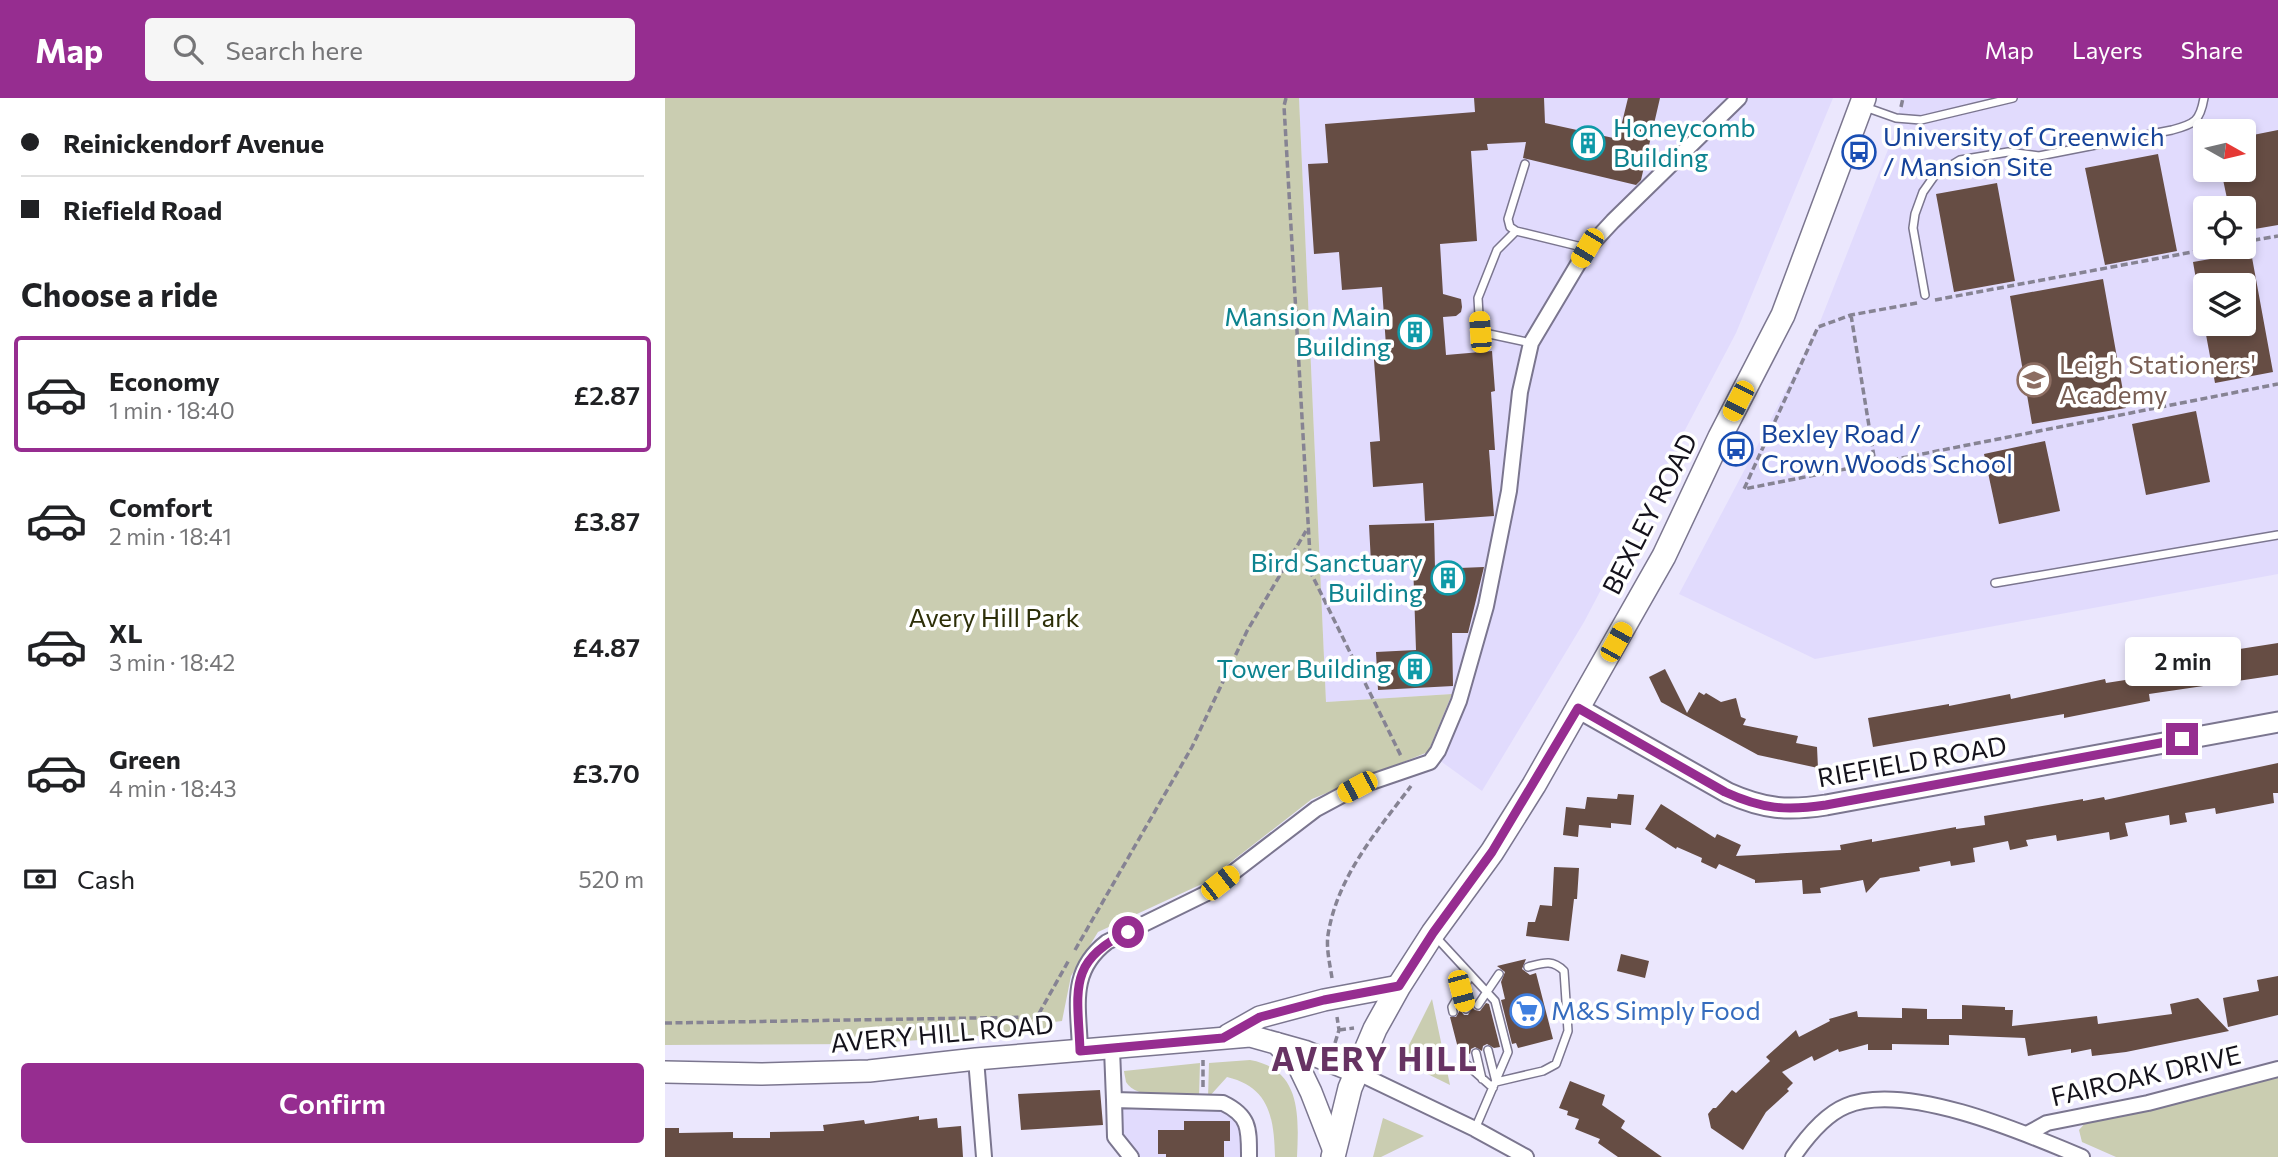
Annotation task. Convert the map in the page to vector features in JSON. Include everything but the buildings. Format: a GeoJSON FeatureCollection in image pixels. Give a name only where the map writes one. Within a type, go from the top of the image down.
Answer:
{"type":"FeatureCollection","features":[{"type":"Feature","properties":{"kind":"main road","name":"BEXLEY ROAD"},"geometry":{"type":"LineString","coordinates":[[1333,1154],[1356,1072],[1399,986],[1433,933],[1492,852],[1664,556],[1720,437],[1783,315],[1862,102]]}},
{"type":"Feature","properties":{"kind":"main road","name":"AVERY HILL ROAD"},"geometry":{"type":"LineString","coordinates":[[1213,1039],[1260,1017],[1333,998],[1399,986]]}},
{"type":"Feature","properties":{"kind":"main road","name":"AVERY HILL ROAD"},"geometry":{"type":"LineString","coordinates":[[665,1072],[761,1074],[869,1071],[976,1059],[1249,1036],[1275,1042],[1356,1072]]}},
{"type":"Feature","properties":{"kind":"main road"},"geometry":{"type":"LineString","coordinates":[[1275,1042],[1298,1065],[1311,1092],[1333,1154]]}},
{"type":"Feature","properties":{"kind":"street"},"geometry":{"type":"LineString","coordinates":[[1080,1051],[1077,988],[1084,967],[1094,952],[1107,942],[1205,894],[1316,808],[1357,787],[1430,762],[1438,751],[1459,701],[1486,606],[1509,491],[1520,393],[1531,343],[1587,248],[1739,98]]}},
{"type":"Feature","properties":{"kind":"street","name":"RIEFIELD ROAD"},"geometry":{"type":"LineString","coordinates":[[1578,708],[1725,792],[1775,809],[1826,805],[2278,722]]}},
{"type":"Feature","properties":{"kind":"street"},"geometry":{"type":"LineString","coordinates":[[1112,1049],[1115,1137],[1131,1157]]}},
{"type":"Feature","properties":{"kind":"street"},"geometry":{"type":"LineString","coordinates":[[976,1059],[984,1157]]}},
{"type":"Feature","properties":{"kind":"street","name":"FAIROAK DRIVE"},"geometry":{"type":"LineString","coordinates":[[2027,1134],[2047,1123],[2148,1103],[2278,1069]]}},
{"type":"Feature","properties":{"kind":"street"},"geometry":{"type":"LineString","coordinates":[[1356,1072],[1475,1129],[1526,1157]]}},
{"type":"Feature","properties":{"kind":"street","name":"FAIROAK DRIVE"},"geometry":{"type":"LineString","coordinates":[[1793,1157],[1812,1132],[1836,1111],[1848,1105],[1884,1099],[1928,1105],[2027,1134],[2082,1157]]}},
{"type":"Feature","properties":{"kind":"street"},"geometry":{"type":"LineString","coordinates":[[1114,1100],[1223,1103],[1238,1110],[1245,1120],[1249,1157]]}},
{"type":"Feature","properties":{"kind":"lane"},"geometry":{"type":"LineString","coordinates":[[1862,102],[1896,118],[1921,120],[2013,98]]}},
{"type":"Feature","properties":{"kind":"lane"},"geometry":{"type":"LineString","coordinates":[[1929,298],[1913,229],[1923,192],[1934,175],[1960,160],[2008,152],[2039,156],[2172,130],[2189,125],[2201,116],[2204,98]]}},
{"type":"Feature","properties":{"kind":"lane"},"geometry":{"type":"LineString","coordinates":[[1525,164],[1508,219],[1510,227],[1516,231],[1587,248]]}},
{"type":"Feature","properties":{"kind":"lane"},"geometry":{"type":"LineString","coordinates":[[1516,231],[1497,250],[1478,298],[1480,332],[1531,343]]}},
{"type":"Feature","properties":{"kind":"lane"},"geometry":{"type":"LineString","coordinates":[[1995,583],[2278,535]]}},
{"type":"Feature","properties":{"kind":"lane"},"geometry":{"type":"LineString","coordinates":[[1433,933],[1495,1001],[1508,1052],[1475,1129]]}},
{"type":"Feature","properties":{"kind":"lane"},"geometry":{"type":"LineString","coordinates":[[1463,1056],[1465,1063],[1482,1079],[1495,1085],[1543,1072],[1556,1064],[1568,1031],[1564,971],[1548,961],[1528,967]]}},
{"type":"Feature","properties":{"kind":"lane"},"geometry":{"type":"LineString","coordinates":[[1478,1006],[1499,974]]}},
{"type":"Feature","properties":{"kind":"lane"},"geometry":{"type":"LineString","coordinates":[[1453,1012],[1452,1007],[1471,975]]}},
{"type":"Feature","properties":{"kind":"lane"},"geometry":{"type":"LineString","coordinates":[[1461,991],[1466,1009]]}},
{"type":"Feature","properties":{"kind":"lane"},"geometry":{"type":"LineString","coordinates":[[1489,1049],[1495,1085]]}},
{"type":"Feature","properties":{"kind":"lane"},"geometry":{"type":"LineString","coordinates":[[1476,1053],[1482,1079]]}},
{"type":"Feature","properties":{"kind":"path"},"geometry":{"type":"LineString","coordinates":[[1286,98],[1284,106],[1291,250],[1311,573],[1407,769]]}},
{"type":"Feature","properties":{"kind":"path"},"geometry":{"type":"LineString","coordinates":[[2256,240],[2278,236]]}},
{"type":"Feature","properties":{"kind":"path"},"geometry":{"type":"LineString","coordinates":[[1929,298],[2193,252]]}},
{"type":"Feature","properties":{"kind":"path"},"geometry":{"type":"LineString","coordinates":[[1919,303],[1851,315],[1818,327],[1744,489],[2278,384]]}},
{"type":"Feature","properties":{"kind":"path"},"geometry":{"type":"LineString","coordinates":[[1851,315],[1875,463]]}},
{"type":"Feature","properties":{"kind":"path"},"geometry":{"type":"LineString","coordinates":[[665,1023],[1037,1017],[1192,747],[1247,631],[1307,529]]}},
{"type":"Feature","properties":{"kind":"path"},"geometry":{"type":"LineString","coordinates":[[1329,1061],[1339,1030],[1333,998],[1328,937],[1339,897],[1361,851],[1430,762]]}},
{"type":"Feature","properties":{"kind":"path"},"geometry":{"type":"LineString","coordinates":[[1202,1104],[1213,1039]]}},
{"type":"Feature","properties":{"kind":"shaded area"},"geometry":{"type":"Polygon","coordinates":[[[1299,98],[1833,98],[1736,333],[1584,622],[1482,791],[1428,752],[1451,694],[1326,702],[1299,98]]]}},
{"type":"Feature","properties":{"kind":"shaded area","name":"Leigh Stationers' Academy"},"geometry":{"type":"Polygon","coordinates":[[[1903,98],[2278,98],[2278,574],[1815,659],[1679,594],[1818,327],[1889,147],[1903,98]]]}},
{"type":"Feature","properties":{"kind":"shaded area"},"geometry":{"type":"Polygon","coordinates":[[[1114,1100],[1238,1110],[1249,1157],[1133,1157],[1115,1137],[1114,1100]]]}},
{"type":"Feature","properties":{"kind":"green space","name":"Avery Hill Park"},"geometry":{"type":"Polygon","coordinates":[[[665,98],[1299,98],[1326,702],[1452,694],[1428,752],[1312,799],[1204,883],[1098,932],[1071,976],[1062,1021],[1054,1022],[1051,1031],[862,1044],[665,1045],[665,98]]]}},
{"type":"Feature","properties":{"kind":"green space"},"geometry":{"type":"Polygon","coordinates":[[[1432,999],[1450,1085],[1401,1061],[1432,999]]]}},
{"type":"Feature","properties":{"kind":"green space"},"geometry":{"type":"Polygon","coordinates":[[[1250,1060],[1267,1065],[1279,1073],[1288,1084],[1298,1125],[1297,1157],[1275,1157],[1271,1118],[1261,1097],[1252,1088],[1227,1077],[1208,1098],[1209,1063],[1250,1060]]]}},
{"type":"Feature","properties":{"kind":"green space"},"geometry":{"type":"Polygon","coordinates":[[[1200,1063],[1199,1097],[1159,1096],[1139,1092],[1126,1082],[1124,1071],[1200,1063]]]}},
{"type":"Feature","properties":{"kind":"green space"},"geometry":{"type":"Polygon","coordinates":[[[2278,1075],[2278,1157],[2116,1157],[2082,1142],[2079,1130],[2086,1122],[2278,1075]]]}},
{"type":"Feature","properties":{"kind":"green space"},"geometry":{"type":"Polygon","coordinates":[[[1383,1118],[1424,1136],[1381,1157],[1373,1157],[1383,1118]]]}},
{"type":"Feature","properties":{"kind":"place","name":"Honeycomb Building"},"geometry":{"type":"Point","coordinates":[1588,143]}},
{"type":"Feature","properties":{"kind":"place","name":"University of Greenwich / Mansion Site"},"geometry":{"type":"Point","coordinates":[1859,152]}},
{"type":"Feature","properties":{"kind":"place","name":"Mansion Main Building"},"geometry":{"type":"Point","coordinates":[1415,332]}},
{"type":"Feature","properties":{"kind":"place","name":"Leigh Stationers' Academy"},"geometry":{"type":"Point","coordinates":[2034,380]}},
{"type":"Feature","properties":{"kind":"place","name":"Bexley Road / Crown Woods School"},"geometry":{"type":"Point","coordinates":[1736,449]}},
{"type":"Feature","properties":{"kind":"place","name":"Bird Sanctuary Building"},"geometry":{"type":"Point","coordinates":[1448,578]}},
{"type":"Feature","properties":{"kind":"place","name":"Tower Building"},"geometry":{"type":"Point","coordinates":[1415,669]}},
{"type":"Feature","properties":{"kind":"place","name":"M&S Simply Food"},"geometry":{"type":"Point","coordinates":[1527,1011]}},
{"type":"Feature","properties":{"kind":"district","name":"AVERY HILL"},"geometry":{"type":"Point","coordinates":[1375,1059]}},
{"type":"Feature","properties":{"kind":"route"},"geometry":{"type":"LineString","coordinates":[[1128,932],[1094,952],[1084,967],[1077,988],[1080,1051],[1223,1038],[1260,1017],[1324,1000],[1399,986],[1433,933],[1492,852],[1578,708],[1725,792],[1775,809],[1826,805],[2182,739]]}}]}
